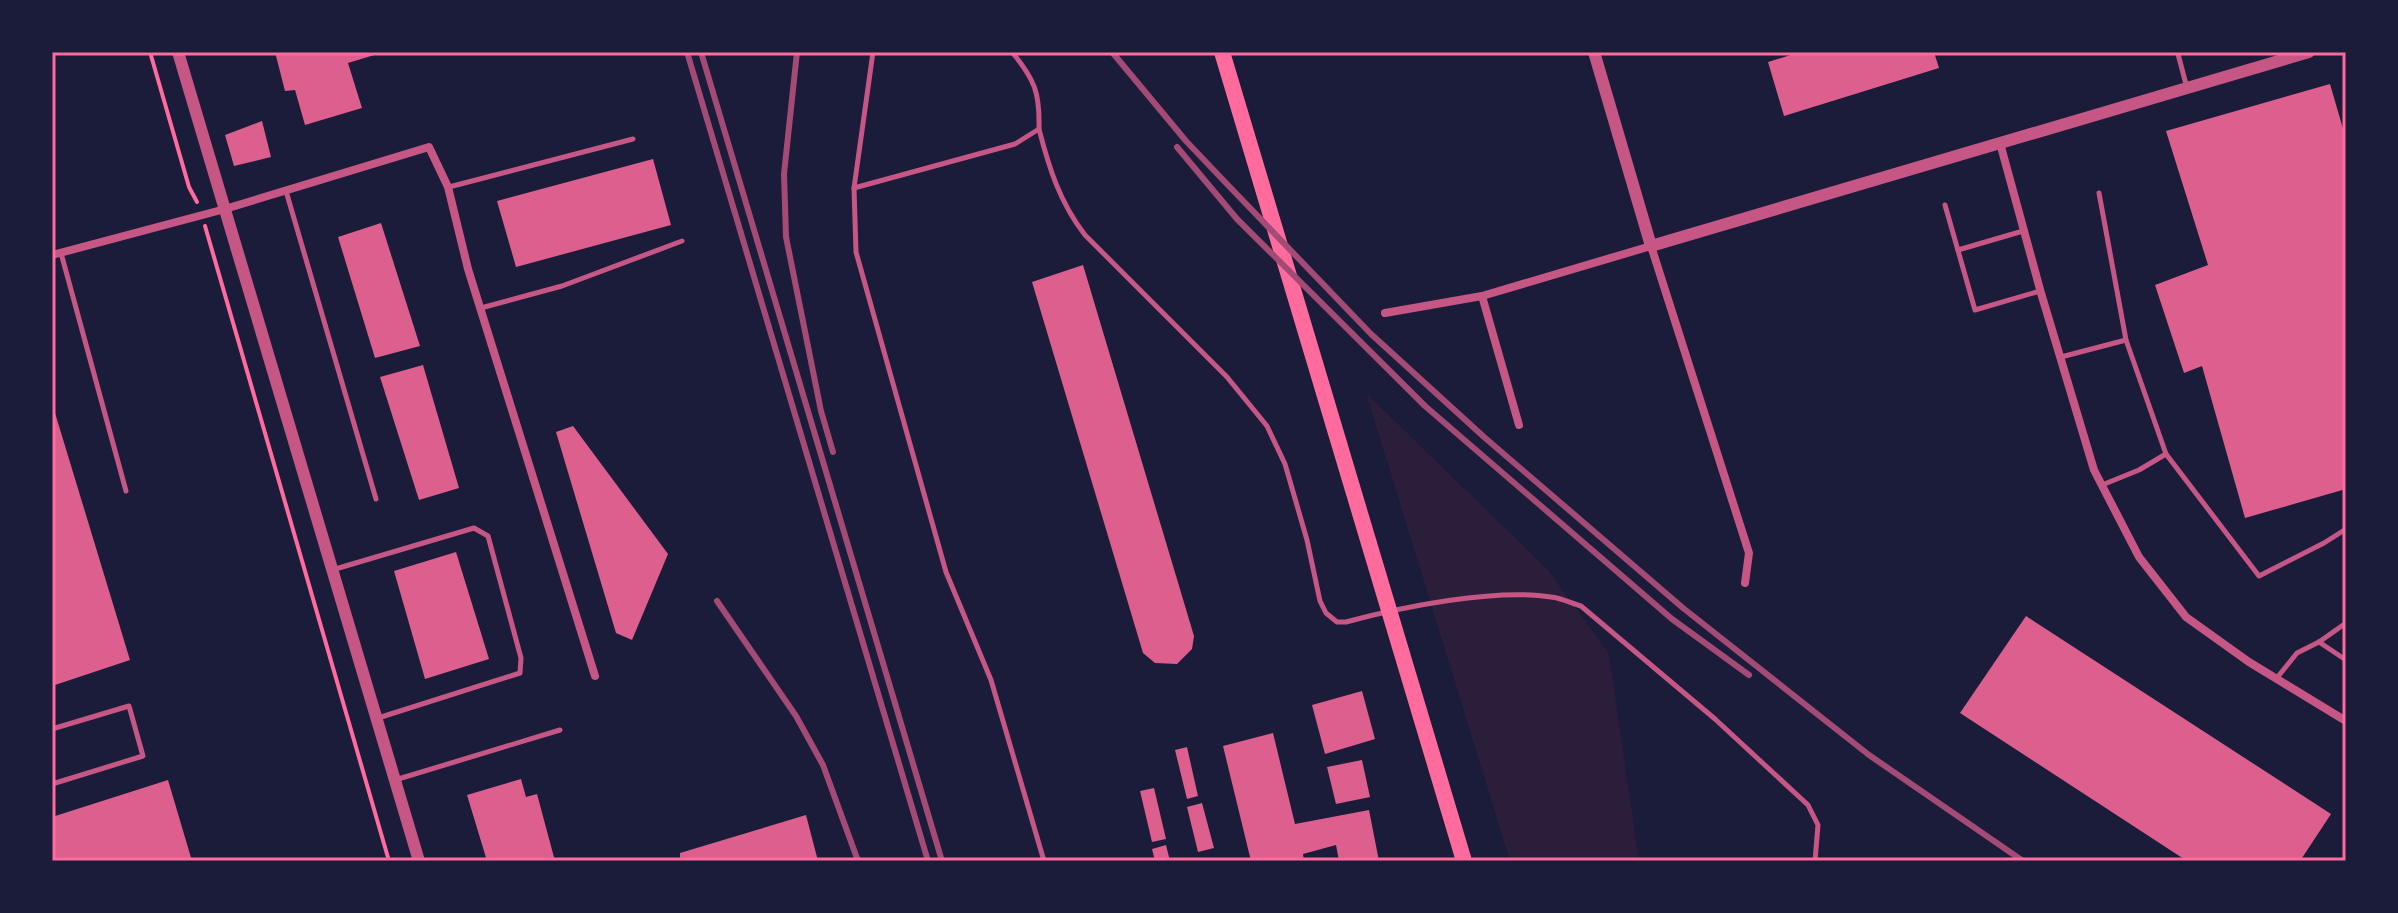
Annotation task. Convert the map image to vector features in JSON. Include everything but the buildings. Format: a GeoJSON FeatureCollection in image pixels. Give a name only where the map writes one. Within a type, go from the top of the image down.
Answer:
{"type":"FeatureCollection","features":[{"type":"Feature","properties":{"kind":"main road"},"geometry":{"type":"LineString","coordinates":[[1222,52],[1464,861]]}},
{"type":"Feature","properties":{"kind":"street"},"geometry":{"type":"LineString","coordinates":[[178,52],[419,861]]}},
{"type":"Feature","properties":{"kind":"street"},"geometry":{"type":"LineString","coordinates":[[1594,52],[1651,246],[1749,553],[1745,583]]}},
{"type":"Feature","properties":{"kind":"street"},"geometry":{"type":"LineString","coordinates":[[1385,313],[1482,296],[2309,52]]}},
{"type":"Feature","properties":{"kind":"street"},"geometry":{"type":"LineString","coordinates":[[2000,143],[2040,291],[2094,470],[2139,557],[2186,617],[2276,679],[2346,721]]}},
{"type":"Feature","properties":{"kind":"street"},"geometry":{"type":"LineString","coordinates":[[56,254],[225,209],[429,147],[448,187],[468,269],[595,676]]}},
{"type":"Feature","properties":{"kind":"street"},"geometry":{"type":"LineString","coordinates":[[1482,296],[1519,425]]}},
{"type":"Feature","properties":{"kind":"lane"},"geometry":{"type":"LineString","coordinates":[[873,52],[854,188],[856,252],[946,572],[991,680],[1044,861]]}},
{"type":"Feature","properties":{"kind":"lane"},"geometry":{"type":"LineString","coordinates":[[1012,52],[1029,73],[1040,99],[1039,129],[1050,171],[1070,216],[1085,235],[1227,377],[1267,426],[1285,464],[1307,540],[1320,601],[1326,613],[1337,622],[1346,622],[1427,604],[1533,595],[1554,597],[1581,606],[1715,719],[1808,805],[1818,825],[1815,861]]}},
{"type":"Feature","properties":{"kind":"lane"},"geometry":{"type":"LineString","coordinates":[[2178,54],[2187,88]]}},
{"type":"Feature","properties":{"kind":"lane"},"geometry":{"type":"LineString","coordinates":[[854,188],[1015,144],[1039,129]]}},
{"type":"Feature","properties":{"kind":"lane"},"geometry":{"type":"LineString","coordinates":[[448,187],[633,139]]}},
{"type":"Feature","properties":{"kind":"lane"},"geometry":{"type":"LineString","coordinates":[[286,190],[376,499]]}},
{"type":"Feature","properties":{"kind":"lane"},"geometry":{"type":"LineString","coordinates":[[2099,193],[2126,340],[2166,454],[2259,576],[2346,529]]}},
{"type":"Feature","properties":{"kind":"lane"},"geometry":{"type":"LineString","coordinates":[[1945,205],[1975,310],[2040,291]]}},
{"type":"Feature","properties":{"kind":"lane"},"geometry":{"type":"LineString","coordinates":[[1958,250],[2023,231]]}},
{"type":"Feature","properties":{"kind":"lane"},"geometry":{"type":"LineString","coordinates":[[480,308],[562,286],[682,241]]}},
{"type":"Feature","properties":{"kind":"lane"},"geometry":{"type":"LineString","coordinates":[[56,254],[126,491]]}},
{"type":"Feature","properties":{"kind":"lane"},"geometry":{"type":"LineString","coordinates":[[2060,358],[2126,340]]}},
{"type":"Feature","properties":{"kind":"lane"},"geometry":{"type":"LineString","coordinates":[[2102,485],[2139,470],[2166,454]]}},
{"type":"Feature","properties":{"kind":"lane"},"geometry":{"type":"LineString","coordinates":[[331,570],[474,528],[488,536],[521,658],[520,673],[376,718]]}},
{"type":"Feature","properties":{"kind":"lane"},"geometry":{"type":"LineString","coordinates":[[2276,679],[2297,653],[2346,623]]}},
{"type":"Feature","properties":{"kind":"lane"},"geometry":{"type":"LineString","coordinates":[[2319,642],[2346,660]]}},
{"type":"Feature","properties":{"kind":"lane"},"geometry":{"type":"LineString","coordinates":[[52,729],[129,706],[143,756],[52,784]]}},
{"type":"Feature","properties":{"kind":"lane"},"geometry":{"type":"LineString","coordinates":[[394,780],[560,730]]}},
{"type":"Feature","properties":{"kind":"path"},"geometry":{"type":"LineString","coordinates":[[150,52],[189,187],[201,213],[389,861]]}},
{"type":"Feature","properties":{"kind":"shaded area"},"geometry":{"type":"Polygon","coordinates":[[[1366,393],[1548,570],[1609,654],[1639,861],[1510,861],[1366,393]]]}},
{"type":"Feature","properties":{"kind":"railway"},"geometry":{"type":"LineString","coordinates":[[687,52],[928,861]]}},
{"type":"Feature","properties":{"kind":"railway"},"geometry":{"type":"LineString","coordinates":[[701,52],[942,861]]}},
{"type":"Feature","properties":{"kind":"railway"},"geometry":{"type":"LineString","coordinates":[[797,52],[784,174],[786,237],[821,411],[833,452]]}},
{"type":"Feature","properties":{"kind":"railway"},"geometry":{"type":"LineString","coordinates":[[1112,52],[1186,141],[1371,334],[1484,437],[1683,608],[1869,755],[2023,861]]}},
{"type":"Feature","properties":{"kind":"railway"},"geometry":{"type":"LineString","coordinates":[[1177,147],[1237,219],[1425,406],[1672,619],[1749,675]]}},
{"type":"Feature","properties":{"kind":"railway"},"geometry":{"type":"LineString","coordinates":[[717,601],[796,716],[823,765],[858,861]]}}]}
